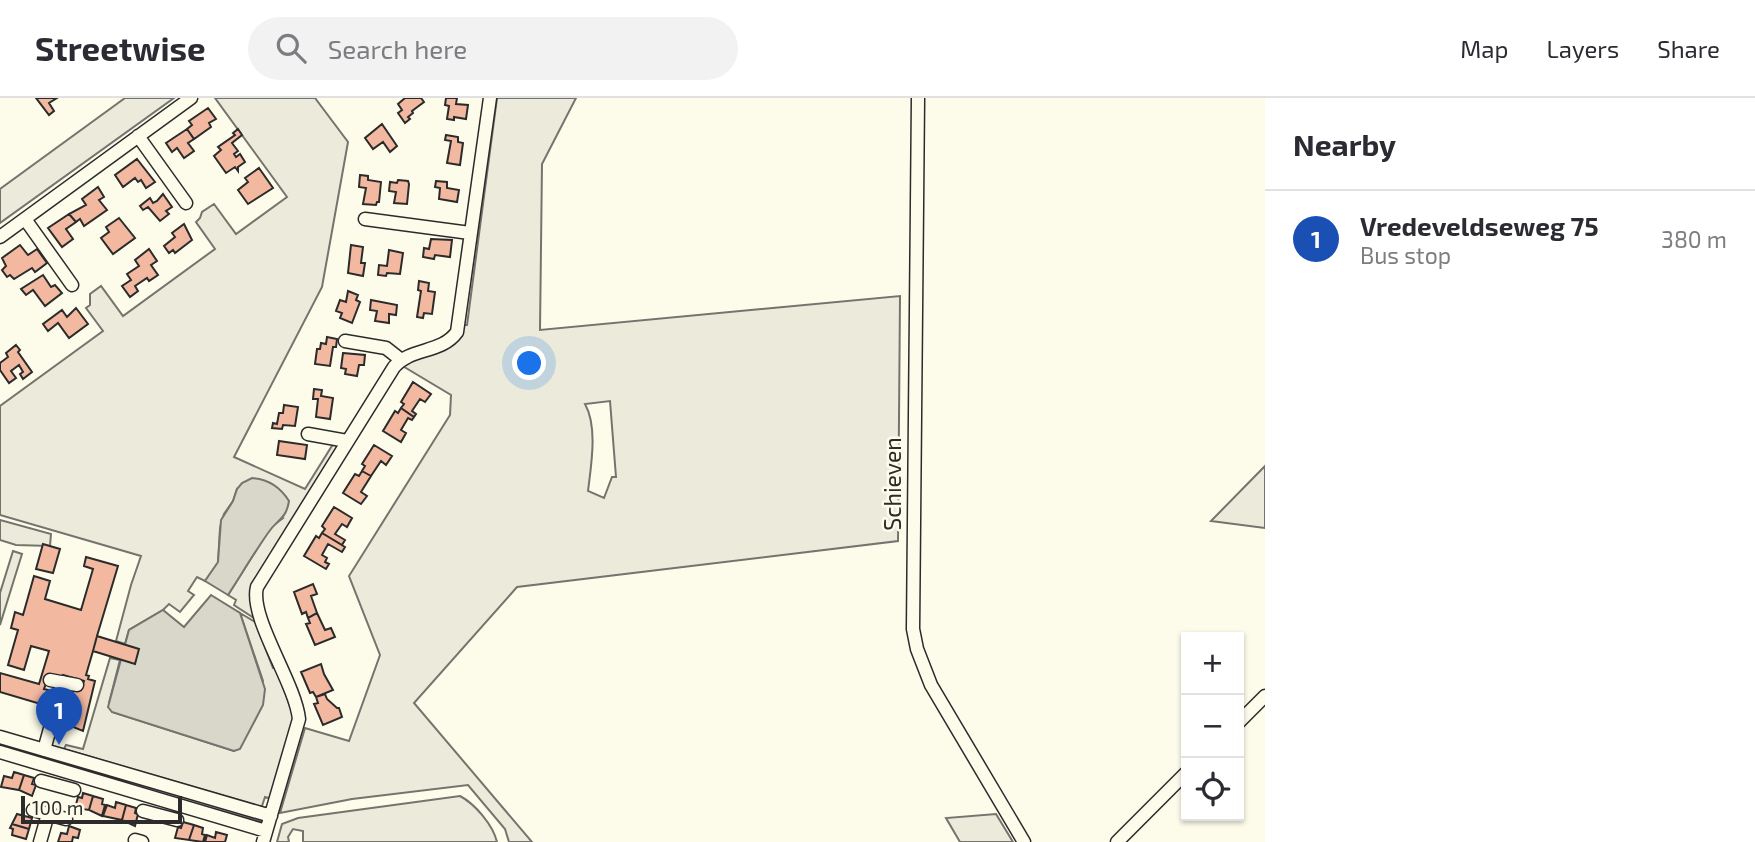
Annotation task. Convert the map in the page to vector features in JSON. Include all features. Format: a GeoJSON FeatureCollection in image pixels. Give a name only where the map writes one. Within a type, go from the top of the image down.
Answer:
{"type":"FeatureCollection","features":[{"type":"Feature","properties":{"kind":"street"},"geometry":{"type":"LineString","coordinates":[[0,236],[191,98]]}},
{"type":"Feature","properties":{"kind":"street"},"geometry":{"type":"LineString","coordinates":[[0,752],[165,800],[264,836],[299,719],[296,701],[257,608],[256,592],[260,580],[400,359],[443,345],[457,332],[490,98]]}},
{"type":"Feature","properties":{"kind":"street","name":"Schieven"},"geometry":{"type":"LineString","coordinates":[[918,98],[913,629],[917,649],[931,685],[1024,842]]}},
{"type":"Feature","properties":{"kind":"street"},"geometry":{"type":"LineString","coordinates":[[138,136],[186,203]]}},
{"type":"Feature","properties":{"kind":"street"},"geometry":{"type":"LineString","coordinates":[[25,219],[72,285]]}},
{"type":"Feature","properties":{"kind":"street"},"geometry":{"type":"LineString","coordinates":[[365,219],[470,233]]}},
{"type":"Feature","properties":{"kind":"street"},"geometry":{"type":"LineString","coordinates":[[345,341],[386,348],[400,359]]}},
{"type":"Feature","properties":{"kind":"street"},"geometry":{"type":"LineString","coordinates":[[308,434],[348,441]]}},
{"type":"Feature","properties":{"kind":"street"},"geometry":{"type":"LineString","coordinates":[[50,680],[77,685]]}},
{"type":"Feature","properties":{"kind":"street"},"geometry":{"type":"LineString","coordinates":[[44,750],[63,682]]}},
{"type":"Feature","properties":{"kind":"street"},"geometry":{"type":"LineString","coordinates":[[1244,717],[1265,696]]}},
{"type":"Feature","properties":{"kind":"street"},"geometry":{"type":"LineString","coordinates":[[0,737],[271,816]]}},
{"type":"Feature","properties":{"kind":"street"},"geometry":{"type":"LineString","coordinates":[[55,785],[61,770]]}},
{"type":"Feature","properties":{"kind":"street"},"geometry":{"type":"LineString","coordinates":[[1117,842],[1181,779]]}},
{"type":"Feature","properties":{"kind":"street"},"geometry":{"type":"LineString","coordinates":[[41,781],[74,790]]}},
{"type":"Feature","properties":{"kind":"street"},"geometry":{"type":"LineString","coordinates":[[160,816],[165,800]]}},
{"type":"Feature","properties":{"kind":"street"},"geometry":{"type":"LineString","coordinates":[[33,810],[66,820]]}},
{"type":"Feature","properties":{"kind":"street"},"geometry":{"type":"LineString","coordinates":[[143,810],[177,820]]}},
{"type":"Feature","properties":{"kind":"street"},"geometry":{"type":"LineString","coordinates":[[40,842],[48,814]]}},
{"type":"Feature","properties":{"kind":"shaded area"},"geometry":{"type":"Polygon","coordinates":[[[125,98],[174,98],[0,223],[0,189],[125,98]]]}},
{"type":"Feature","properties":{"kind":"shaded area"},"geometry":{"type":"Polygon","coordinates":[[[215,98],[315,98],[348,142],[322,287],[234,457],[305,489],[335,441],[338,446],[253,583],[257,620],[234,605],[236,600],[228,595],[270,528],[283,518],[237,489],[220,528],[218,563],[205,581],[197,577],[188,591],[194,595],[180,612],[169,604],[129,630],[125,644],[116,641],[141,556],[0,515],[0,406],[103,331],[86,308],[90,305],[90,294],[101,286],[123,316],[215,249],[196,222],[202,212],[214,204],[236,234],[287,197],[215,98]]]}},
{"type":"Feature","properties":{"kind":"shaded area"},"geometry":{"type":"Polygon","coordinates":[[[497,98],[576,98],[542,164],[540,330],[900,296],[898,541],[517,587],[414,703],[532,842],[509,842],[505,829],[468,785],[352,799],[280,813],[305,728],[349,741],[380,655],[349,576],[450,415],[451,395],[401,365],[467,325],[497,98]],[[610,401],[585,404],[592,435],[588,491],[604,498],[612,477],[616,477],[610,401]]]}},
{"type":"Feature","properties":{"kind":"shaded area"},"geometry":{"type":"Polygon","coordinates":[[[1265,466],[1265,528],[1211,521],[1265,466]]]}},
{"type":"Feature","properties":{"kind":"shaded area"},"geometry":{"type":"Polygon","coordinates":[[[252,478],[274,485],[289,501],[288,507],[271,528],[228,595],[205,581],[218,562],[221,520],[237,489],[252,478]]]}},
{"type":"Feature","properties":{"kind":"shaded area"},"geometry":{"type":"Polygon","coordinates":[[[0,520],[51,534],[50,546],[16,545],[0,540],[0,520]]]}},
{"type":"Feature","properties":{"kind":"shaded area"},"geometry":{"type":"Polygon","coordinates":[[[13,551],[22,554],[0,625],[0,593],[13,551]]]}},
{"type":"Feature","properties":{"kind":"shaded area"},"geometry":{"type":"Polygon","coordinates":[[[211,595],[240,613],[265,689],[263,705],[240,749],[234,751],[112,712],[108,707],[129,630],[163,610],[184,627],[211,595]]]}},
{"type":"Feature","properties":{"kind":"shaded area"},"geometry":{"type":"Polygon","coordinates":[[[240,613],[255,622],[294,717],[272,799],[265,797],[262,806],[258,806],[64,749],[66,745],[83,749],[110,658],[120,660],[109,703],[112,712],[234,751],[263,681],[240,613]]]}},
{"type":"Feature","properties":{"kind":"shaded area"},"geometry":{"type":"Polygon","coordinates":[[[43,756],[258,819],[261,822],[42,760],[43,756]]]}},
{"type":"Feature","properties":{"kind":"shaded area"},"geometry":{"type":"Polygon","coordinates":[[[460,796],[483,816],[497,842],[303,842],[303,831],[293,829],[288,837],[289,842],[277,842],[282,824],[298,818],[460,796]]]}},
{"type":"Feature","properties":{"kind":"shaded area"},"geometry":{"type":"Polygon","coordinates":[[[996,814],[1013,842],[960,842],[946,818],[996,814]]]}},
{"type":"Feature","properties":{"kind":"building"},"geometry":{"type":"Polygon","coordinates":[[[36,98],[57,98],[49,103],[54,111],[49,115],[36,98]]]}},
{"type":"Feature","properties":{"kind":"building"},"geometry":{"type":"Polygon","coordinates":[[[405,98],[421,98],[424,102],[412,111],[408,117],[410,119],[405,123],[398,113],[402,110],[398,104],[405,98]]]}},
{"type":"Feature","properties":{"kind":"building"},"geometry":{"type":"Polygon","coordinates":[[[446,98],[457,98],[456,104],[468,105],[466,119],[447,119],[449,106],[445,105],[446,98]]]}},
{"type":"Feature","properties":{"kind":"building"},"geometry":{"type":"Polygon","coordinates":[[[208,108],[216,119],[209,123],[211,127],[194,139],[187,129],[192,125],[189,121],[208,108]]]}},
{"type":"Feature","properties":{"kind":"building"},"geometry":{"type":"Polygon","coordinates":[[[382,124],[397,146],[390,152],[383,142],[373,149],[365,138],[382,124]]]}},
{"type":"Feature","properties":{"kind":"building"},"geometry":{"type":"Polygon","coordinates":[[[187,129],[194,139],[188,143],[194,151],[184,158],[177,148],[172,152],[166,143],[187,129]]]}},
{"type":"Feature","properties":{"kind":"building"},"geometry":{"type":"Polygon","coordinates":[[[238,129],[242,135],[232,143],[238,151],[234,154],[236,157],[240,154],[245,162],[238,167],[238,171],[235,167],[226,173],[214,156],[221,150],[218,147],[235,135],[233,133],[238,129]]]}},
{"type":"Feature","properties":{"kind":"building"},"geometry":{"type":"Polygon","coordinates":[[[446,135],[458,137],[458,142],[463,143],[460,165],[447,163],[451,141],[445,140],[446,135]]]}},
{"type":"Feature","properties":{"kind":"building"},"geometry":{"type":"Polygon","coordinates":[[[137,159],[155,182],[146,188],[141,180],[138,182],[135,178],[123,187],[115,175],[137,159]]]}},
{"type":"Feature","properties":{"kind":"building"},"geometry":{"type":"Polygon","coordinates":[[[259,168],[273,188],[248,204],[238,190],[248,182],[245,178],[259,168]]]}},
{"type":"Feature","properties":{"kind":"building"},"geometry":{"type":"Polygon","coordinates":[[[360,175],[368,176],[368,180],[381,182],[379,202],[376,205],[363,204],[366,188],[359,187],[360,175]]]}},
{"type":"Feature","properties":{"kind":"building"},"geometry":{"type":"Polygon","coordinates":[[[398,180],[408,181],[407,204],[394,203],[396,192],[389,191],[390,182],[397,183],[398,180]]]}},
{"type":"Feature","properties":{"kind":"building"},"geometry":{"type":"Polygon","coordinates":[[[436,181],[447,182],[447,188],[459,190],[457,202],[439,199],[440,188],[435,187],[436,181]]]}},
{"type":"Feature","properties":{"kind":"building"},"geometry":{"type":"Polygon","coordinates":[[[98,187],[104,197],[99,200],[107,210],[84,226],[80,219],[76,222],[69,214],[86,205],[82,199],[98,187]]]}},
{"type":"Feature","properties":{"kind":"building"},"geometry":{"type":"Polygon","coordinates":[[[163,194],[172,207],[166,211],[169,214],[160,221],[148,207],[143,210],[140,206],[150,198],[153,203],[157,201],[163,194]]]}},
{"type":"Feature","properties":{"kind":"building"},"geometry":{"type":"Polygon","coordinates":[[[69,214],[76,222],[66,229],[73,239],[62,247],[48,228],[69,214]]]}},
{"type":"Feature","properties":{"kind":"building"},"geometry":{"type":"Polygon","coordinates":[[[119,218],[135,238],[113,254],[101,238],[109,232],[106,227],[119,218]]]}},
{"type":"Feature","properties":{"kind":"building"},"geometry":{"type":"Polygon","coordinates":[[[184,224],[192,240],[175,253],[173,250],[169,253],[164,246],[175,237],[172,233],[184,224]]]}},
{"type":"Feature","properties":{"kind":"building"},"geometry":{"type":"Polygon","coordinates":[[[431,239],[452,240],[450,257],[423,257],[424,248],[429,249],[431,239]]]}},
{"type":"Feature","properties":{"kind":"building"},"geometry":{"type":"Polygon","coordinates":[[[20,245],[28,255],[37,249],[47,263],[35,272],[32,268],[14,279],[10,275],[7,277],[2,270],[6,266],[2,258],[20,245]]]}},
{"type":"Feature","properties":{"kind":"building"},"geometry":{"type":"Polygon","coordinates":[[[351,245],[363,247],[363,276],[348,273],[351,245]]]}},
{"type":"Feature","properties":{"kind":"building"},"geometry":{"type":"Polygon","coordinates":[[[149,249],[157,261],[151,265],[158,275],[135,286],[138,291],[130,297],[122,286],[131,280],[127,274],[139,266],[135,260],[149,249]]]}},
{"type":"Feature","properties":{"kind":"building"},"geometry":{"type":"Polygon","coordinates":[[[389,250],[403,253],[400,274],[378,275],[379,265],[387,266],[389,250]]]}},
{"type":"Feature","properties":{"kind":"building"},"geometry":{"type":"Polygon","coordinates":[[[43,275],[51,287],[55,285],[62,293],[45,306],[33,290],[26,295],[21,289],[43,275]]]}},
{"type":"Feature","properties":{"kind":"building"},"geometry":{"type":"Polygon","coordinates":[[[419,281],[429,283],[428,291],[435,292],[432,314],[424,313],[423,318],[417,317],[421,291],[418,290],[419,281]]]}},
{"type":"Feature","properties":{"kind":"building"},"geometry":{"type":"Polygon","coordinates":[[[348,291],[358,295],[356,300],[360,302],[352,323],[340,318],[342,313],[336,311],[340,300],[346,302],[348,291]]]}},
{"type":"Feature","properties":{"kind":"building"},"geometry":{"type":"Polygon","coordinates":[[[371,300],[397,305],[396,315],[389,314],[389,323],[375,321],[377,311],[370,310],[371,300]]]}},
{"type":"Feature","properties":{"kind":"building"},"geometry":{"type":"Polygon","coordinates":[[[76,308],[88,324],[69,338],[58,323],[48,331],[43,324],[62,310],[67,317],[76,308]]]}},
{"type":"Feature","properties":{"kind":"building"},"geometry":{"type":"Polygon","coordinates":[[[327,337],[337,339],[330,366],[315,364],[317,349],[320,349],[321,343],[326,344],[327,337]]]}},
{"type":"Feature","properties":{"kind":"building"},"geometry":{"type":"Polygon","coordinates":[[[16,345],[32,372],[23,379],[19,365],[11,371],[16,378],[9,383],[0,370],[0,363],[8,357],[6,353],[16,345]]]}},
{"type":"Feature","properties":{"kind":"building"},"geometry":{"type":"Polygon","coordinates":[[[343,353],[365,355],[364,365],[359,365],[357,376],[345,374],[346,369],[341,368],[343,353]]]}},
{"type":"Feature","properties":{"kind":"building"},"geometry":{"type":"Polygon","coordinates":[[[413,382],[431,394],[425,402],[420,399],[412,411],[416,414],[414,417],[401,408],[404,404],[401,402],[413,382]]]}},
{"type":"Feature","properties":{"kind":"building"},"geometry":{"type":"Polygon","coordinates":[[[314,389],[322,390],[321,396],[333,398],[330,419],[316,417],[318,399],[313,399],[314,389]]]}},
{"type":"Feature","properties":{"kind":"building"},"geometry":{"type":"Polygon","coordinates":[[[284,405],[298,407],[295,426],[272,428],[273,423],[277,424],[279,413],[283,413],[284,405]]]}},
{"type":"Feature","properties":{"kind":"building"},"geometry":{"type":"Polygon","coordinates":[[[401,408],[414,417],[412,420],[408,418],[401,430],[406,433],[401,442],[383,431],[395,411],[398,413],[401,408]]]}},
{"type":"Feature","properties":{"kind":"building"},"geometry":{"type":"Polygon","coordinates":[[[279,441],[307,445],[305,459],[277,455],[279,441]]]}},
{"type":"Feature","properties":{"kind":"building"},"geometry":{"type":"Polygon","coordinates":[[[374,445],[392,456],[386,465],[381,461],[371,476],[362,471],[365,466],[362,464],[374,445]]]}},
{"type":"Feature","properties":{"kind":"building"},"geometry":{"type":"Polygon","coordinates":[[[362,471],[371,476],[361,492],[367,496],[361,504],[343,493],[355,474],[359,476],[362,471]]]}},
{"type":"Feature","properties":{"kind":"building"},"geometry":{"type":"Polygon","coordinates":[[[334,507],[352,518],[347,527],[342,524],[335,534],[345,540],[342,545],[322,533],[325,529],[322,526],[334,507]]]}},
{"type":"Feature","properties":{"kind":"building"},"geometry":{"type":"Polygon","coordinates":[[[322,533],[345,547],[342,552],[328,544],[322,555],[327,558],[325,562],[329,564],[326,569],[304,556],[316,536],[319,538],[322,533]]]}},
{"type":"Feature","properties":{"kind":"building"},"geometry":{"type":"Polygon","coordinates":[[[43,544],[60,549],[53,573],[36,569],[43,544]]]}},
{"type":"Feature","properties":{"kind":"building"},"geometry":{"type":"Polygon","coordinates":[[[86,557],[118,566],[97,636],[139,649],[135,664],[93,651],[86,675],[89,676],[88,679],[95,681],[83,731],[63,723],[74,688],[81,690],[84,681],[63,675],[62,679],[49,675],[44,689],[48,690],[44,705],[0,692],[0,673],[39,684],[49,651],[31,646],[24,670],[8,665],[18,630],[11,628],[15,612],[23,615],[34,576],[50,581],[45,599],[81,610],[93,569],[84,566],[86,557]]]}},
{"type":"Feature","properties":{"kind":"building"},"geometry":{"type":"Polygon","coordinates":[[[313,584],[317,594],[311,596],[317,613],[308,618],[306,612],[302,614],[294,592],[313,584]]]}},
{"type":"Feature","properties":{"kind":"building"},"geometry":{"type":"Polygon","coordinates":[[[317,613],[325,630],[331,628],[335,637],[315,645],[306,624],[310,623],[308,618],[317,613]]]}},
{"type":"Feature","properties":{"kind":"building"},"geometry":{"type":"Polygon","coordinates":[[[97,636],[139,649],[135,664],[93,651],[97,636]]]}},
{"type":"Feature","properties":{"kind":"building"},"geometry":{"type":"Polygon","coordinates":[[[321,664],[333,690],[316,697],[313,692],[310,693],[301,672],[321,664]]]}},
{"type":"Feature","properties":{"kind":"building"},"geometry":{"type":"Polygon","coordinates":[[[325,694],[327,699],[339,708],[342,717],[323,725],[314,704],[318,703],[316,697],[325,694]]]}},
{"type":"Feature","properties":{"kind":"building"},"geometry":{"type":"Polygon","coordinates":[[[14,772],[24,775],[19,790],[1,787],[4,776],[12,778],[14,772]]]}},
{"type":"Feature","properties":{"kind":"building"},"geometry":{"type":"Polygon","coordinates":[[[24,775],[34,778],[32,784],[36,785],[32,796],[19,790],[24,775]]]}},
{"type":"Feature","properties":{"kind":"building"},"geometry":{"type":"Polygon","coordinates":[[[83,793],[93,796],[89,810],[75,808],[78,797],[82,798],[83,793]]]}},
{"type":"Feature","properties":{"kind":"building"},"geometry":{"type":"Polygon","coordinates":[[[93,796],[103,799],[102,804],[105,805],[102,816],[89,810],[93,796]]]}},
{"type":"Feature","properties":{"kind":"building"},"geometry":{"type":"Polygon","coordinates":[[[116,802],[126,805],[122,820],[103,816],[107,805],[115,808],[116,802]]]}},
{"type":"Feature","properties":{"kind":"building"},"geometry":{"type":"Polygon","coordinates":[[[126,805],[136,808],[135,813],[138,814],[135,826],[122,820],[126,805]]]}},
{"type":"Feature","properties":{"kind":"building"},"geometry":{"type":"Polygon","coordinates":[[[17,814],[32,818],[29,829],[12,824],[17,814]]]}},
{"type":"Feature","properties":{"kind":"building"},"geometry":{"type":"Polygon","coordinates":[[[183,822],[194,825],[189,840],[175,838],[178,827],[181,828],[183,822]]]}},
{"type":"Feature","properties":{"kind":"building"},"geometry":{"type":"Polygon","coordinates":[[[12,824],[29,829],[26,839],[12,835],[12,824]]]}},
{"type":"Feature","properties":{"kind":"building"},"geometry":{"type":"Polygon","coordinates":[[[194,825],[203,828],[203,842],[189,840],[194,825]]]}},
{"type":"Feature","properties":{"kind":"building"},"geometry":{"type":"Polygon","coordinates":[[[69,826],[80,830],[78,838],[73,837],[72,842],[58,842],[61,833],[67,834],[69,826]]]}},
{"type":"Feature","properties":{"kind":"building"},"geometry":{"type":"Polygon","coordinates":[[[216,832],[227,835],[225,842],[205,842],[207,835],[215,838],[216,832]]]}},
{"type":"Feature","properties":{"kind":"place","name":"Vredeveldseweg 75"},"geometry":{"type":"Point","coordinates":[59,745]}}]}
